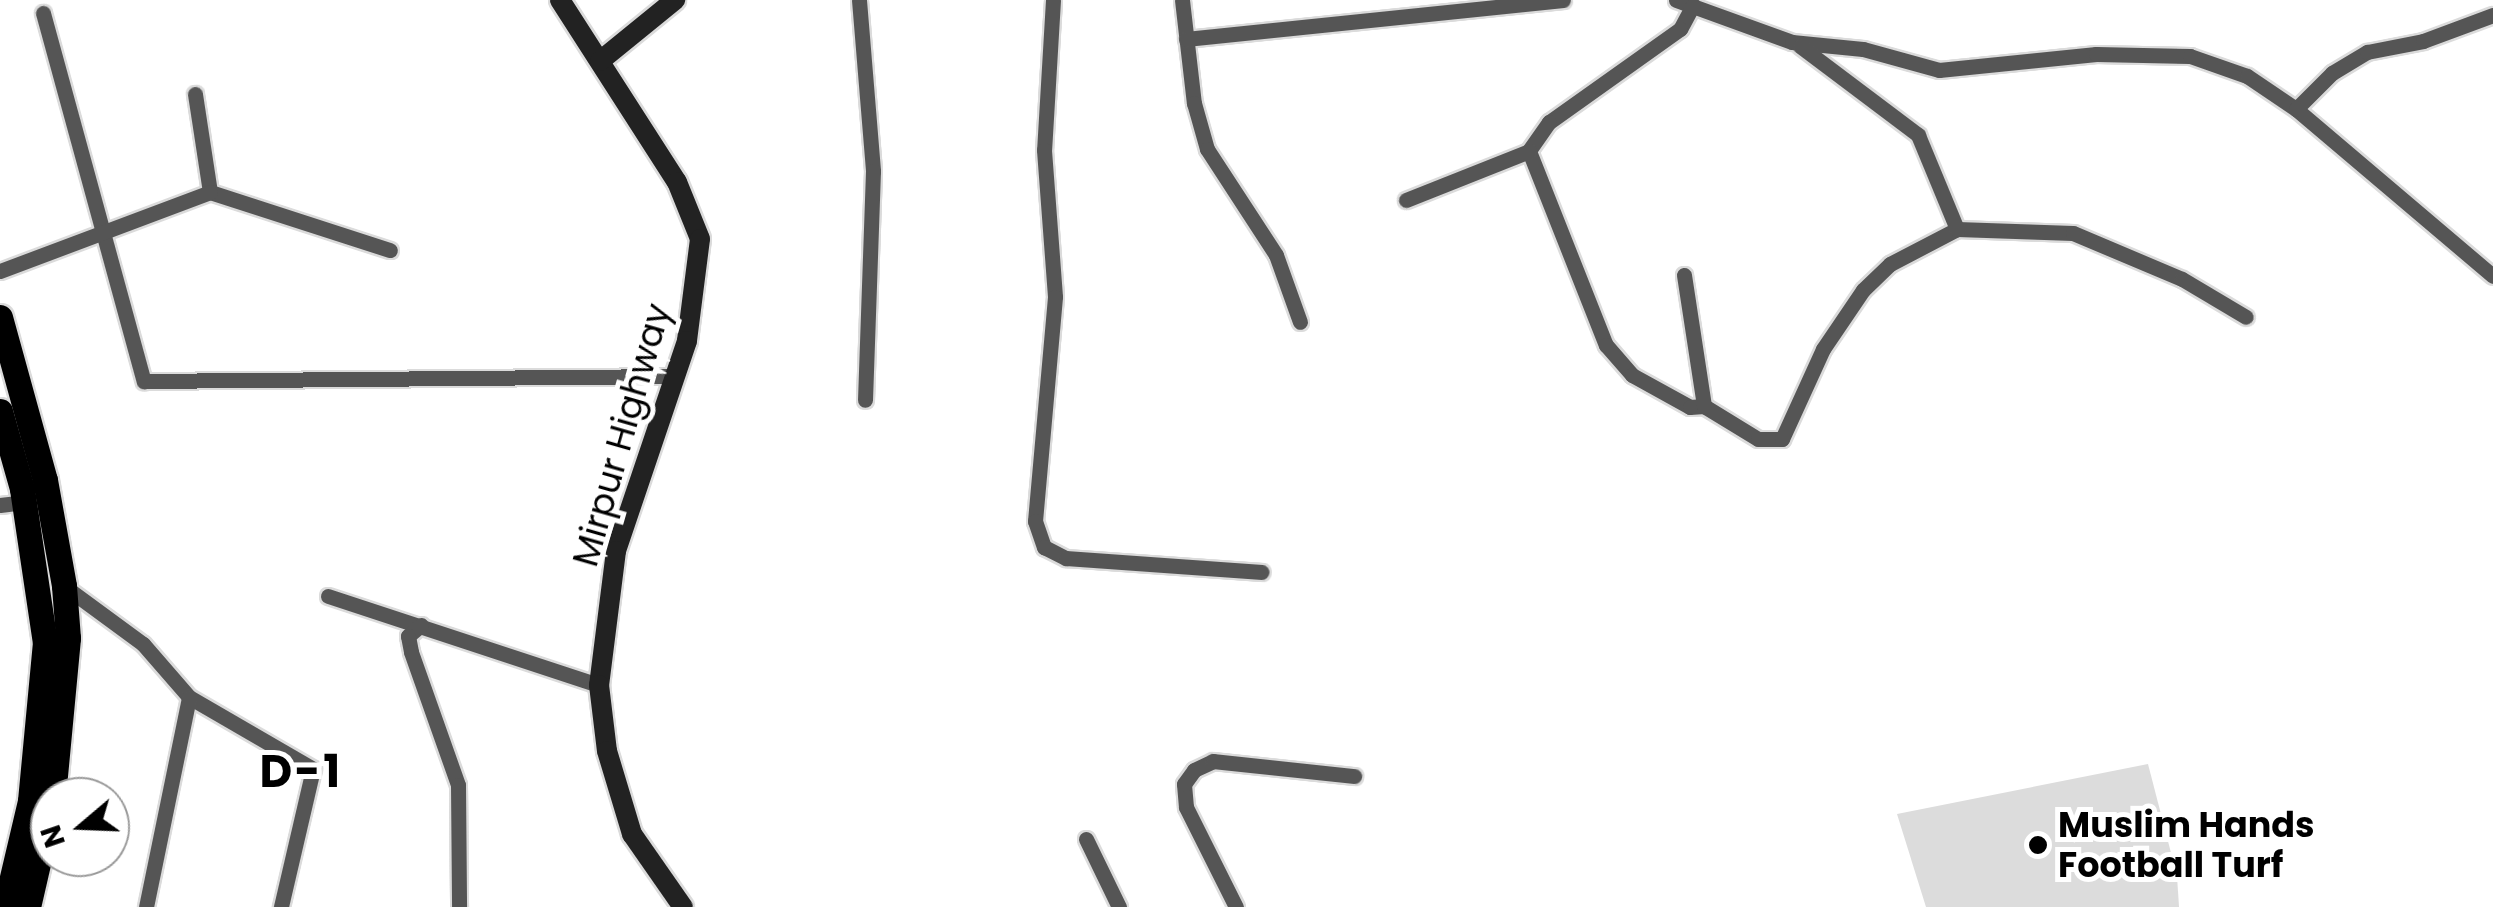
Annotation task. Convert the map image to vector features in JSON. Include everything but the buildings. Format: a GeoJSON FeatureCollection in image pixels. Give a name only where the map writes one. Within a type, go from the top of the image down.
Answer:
{"type":"FeatureCollection","features":[{"type":"Feature","properties":{"kind":"main road","name":"Mirpur Highway"},"geometry":{"type":"LineString","coordinates":[[560,0],[678,182],[700,239],[698,285],[675,376],[616,551],[599,685],[607,751],[632,834],[683,907]]}},
{"type":"Feature","properties":{"kind":"main road"},"geometry":{"type":"LineString","coordinates":[[600,61],[676,0]]}},
{"type":"Feature","properties":{"kind":"main road"},"geometry":{"type":"LineString","coordinates":[[0,316],[45,480],[64,586],[68,638],[55,777]]}},
{"type":"Feature","properties":{"kind":"main road"},"geometry":{"type":"LineString","coordinates":[[0,411],[12,504],[44,642],[30,801],[5,907]]}},
{"type":"Feature","properties":{"kind":"main road"},"geometry":{"type":"LineString","coordinates":[[28,907],[35,877]]}},
{"type":"Feature","properties":{"kind":"street"},"geometry":{"type":"LineString","coordinates":[[859,0],[873,171],[865,400]]}},
{"type":"Feature","properties":{"kind":"street"},"geometry":{"type":"LineString","coordinates":[[1053,0],[1044,150],[1054,296],[1035,521],[1044,547],[1066,558],[1262,572]]}},
{"type":"Feature","properties":{"kind":"street"},"geometry":{"type":"LineString","coordinates":[[1182,0],[1207,149],[1276,255],[1300,322]]}},
{"type":"Feature","properties":{"kind":"street"},"geometry":{"type":"LineString","coordinates":[[1186,39],[1563,0]]}},
{"type":"Feature","properties":{"kind":"street"},"geometry":{"type":"LineString","coordinates":[[1676,0],[1822,56],[1918,136],[1957,230]]}},
{"type":"Feature","properties":{"kind":"street"},"geometry":{"type":"LineString","coordinates":[[1406,200],[1530,151],[1549,122],[1680,29],[1693,5]]}},
{"type":"Feature","properties":{"kind":"street"},"geometry":{"type":"LineString","coordinates":[[43,12],[144,381],[675,376]]}},
{"type":"Feature","properties":{"kind":"street"},"geometry":{"type":"LineString","coordinates":[[2296,109],[2332,73],[2367,52],[2423,41],[2493,15]]}},
{"type":"Feature","properties":{"kind":"street"},"geometry":{"type":"LineString","coordinates":[[1792,42],[1862,49],[1939,70],[2096,54],[2190,56],[2247,76],[2296,109],[2493,276]]}},
{"type":"Feature","properties":{"kind":"street"},"geometry":{"type":"LineString","coordinates":[[195,94],[210,192]]}},
{"type":"Feature","properties":{"kind":"street"},"geometry":{"type":"LineString","coordinates":[[1530,151],[1614,359],[1690,407],[1704,406],[1758,439],[1782,439],[1823,349],[1863,290],[1890,264],[1957,230],[2030,227],[2074,234],[2182,279],[2246,317]]}},
{"type":"Feature","properties":{"kind":"street"},"geometry":{"type":"LineString","coordinates":[[0,272],[210,192],[390,250]]}},
{"type":"Feature","properties":{"kind":"street"},"geometry":{"type":"LineString","coordinates":[[1684,275],[1704,406]]}},
{"type":"Feature","properties":{"kind":"street"},"geometry":{"type":"LineString","coordinates":[[64,586],[143,644],[189,697],[313,769],[281,907]]}},
{"type":"Feature","properties":{"kind":"street"},"geometry":{"type":"LineString","coordinates":[[328,596],[599,685]]}},
{"type":"Feature","properties":{"kind":"street"},"geometry":{"type":"LineString","coordinates":[[421,625],[408,636],[411,652],[458,785],[459,907]]}},
{"type":"Feature","properties":{"kind":"street"},"geometry":{"type":"LineString","coordinates":[[146,907],[189,697]]}},
{"type":"Feature","properties":{"kind":"street"},"geometry":{"type":"LineString","coordinates":[[1236,907],[1186,807],[1184,784],[1194,770],[1213,761],[1354,776]]}},
{"type":"Feature","properties":{"kind":"street"},"geometry":{"type":"LineString","coordinates":[[1086,839],[1119,907]]}},
{"type":"Feature","properties":{"kind":"shaded area","name":"Muslim Hands Football Turf"},"geometry":{"type":"Polygon","coordinates":[[[2148,764],[2177,876],[2179,907],[1926,907],[1897,814],[2148,764]]]}},
{"type":"Feature","properties":{"kind":"place","name":"Muslim Hands Football Turf"},"geometry":{"type":"Point","coordinates":[2038,845]}},
{"type":"Feature","properties":{"kind":"district","name":"D-1"},"geometry":{"type":"Point","coordinates":[301,772]}}]}
